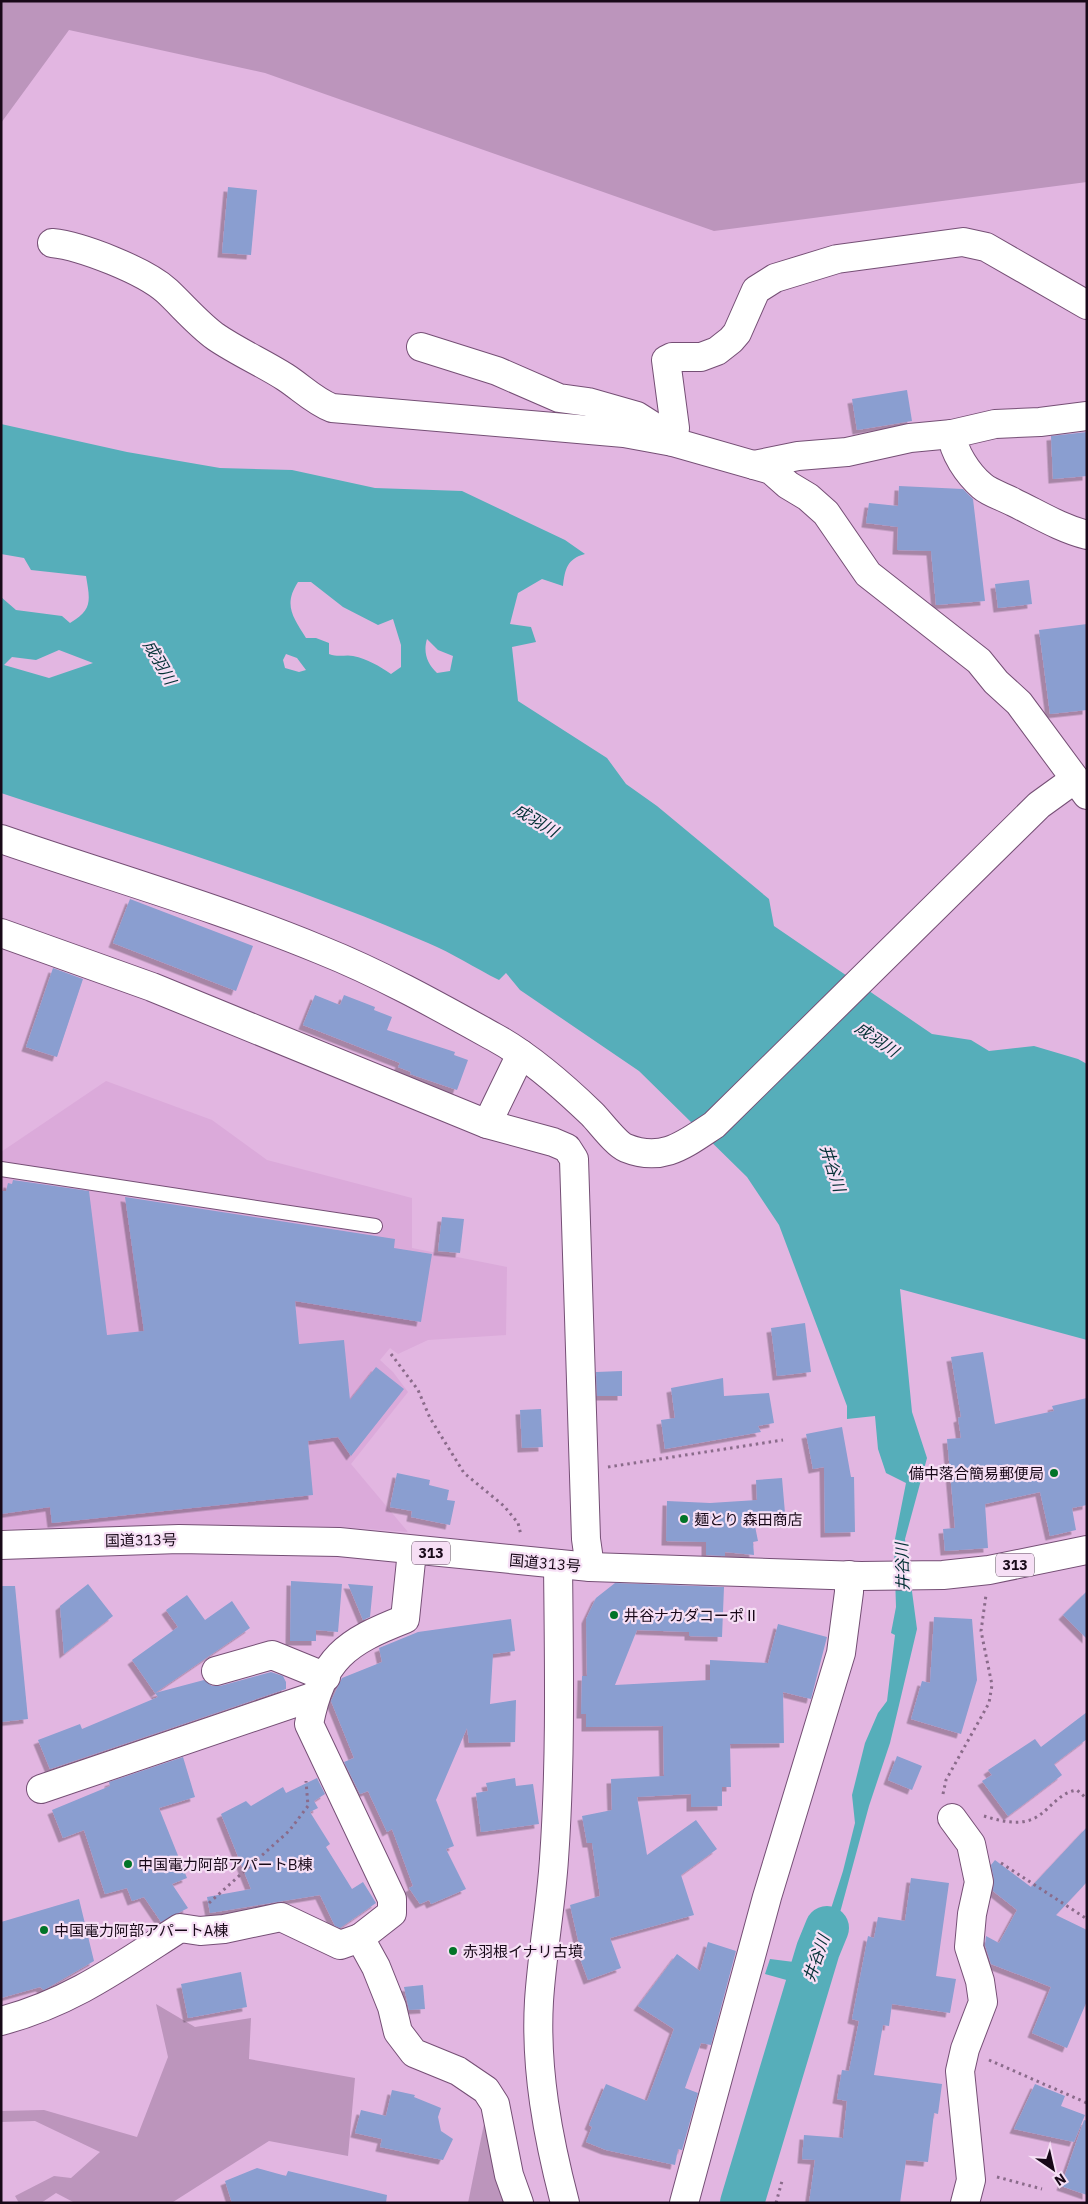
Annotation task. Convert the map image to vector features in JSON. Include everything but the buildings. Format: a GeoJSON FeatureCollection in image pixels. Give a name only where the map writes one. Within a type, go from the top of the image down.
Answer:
{"type":"FeatureCollection","features":[{"type":"Feature","properties":{"kind":"main road"},"geometry":{"type":"LineString","coordinates":[[673,442],[675,428],[666,360],[672,357],[701,357],[716,351],[732,340],[756,290],[775,278],[837,259],[963,242],[986,246],[1087,305]]}},
{"type":"Feature","properties":{"kind":"main road"},"geometry":{"type":"LineString","coordinates":[[1,839],[225,913],[322,950],[420,997],[505,1043],[521,1054],[591,1113],[625,1148],[658,1154],[677,1149],[714,1125],[1039,805],[1074,787],[1019,703],[996,682],[980,661],[868,574],[826,513],[808,497],[788,485],[771,470],[673,442],[624,432],[332,408],[318,403],[296,384],[259,360],[215,337],[154,280],[136,270],[69,245],[52,243]]}},
{"type":"Feature","properties":{"kind":"main road"},"geometry":{"type":"LineString","coordinates":[[421,347],[497,371],[558,398],[588,402],[637,416],[662,430],[673,442]]}},
{"type":"Feature","properties":{"kind":"main road"},"geometry":{"type":"LineString","coordinates":[[754,465],[798,456],[847,452],[910,438],[952,434],[995,424],[1040,422],[1087,416]]}},
{"type":"Feature","properties":{"kind":"main road"},"geometry":{"type":"LineString","coordinates":[[952,434],[952,444],[961,460],[983,487],[1045,517],[1064,529],[1087,535]]}},
{"type":"Feature","properties":{"kind":"main road"},"geometry":{"type":"LineString","coordinates":[[1,933],[152,986],[488,1124],[553,1142],[567,1148],[574,1159],[586,1470],[586,1539],[590,1567]]}},
{"type":"Feature","properties":{"kind":"main road"},"geometry":{"type":"LineString","coordinates":[[488,1124],[521,1054]]}},
{"type":"Feature","properties":{"kind":"main road","name":"国道313号"},"geometry":{"type":"LineString","coordinates":[[1,1545],[30,1542],[189,1539],[338,1542],[412,1551],[590,1567],[855,1575],[943,1575],[989,1570],[1087,1550]]}},
{"type":"Feature","properties":{"kind":"main road"},"geometry":{"type":"LineString","coordinates":[[1,2021],[37,2011],[86,1989],[180,1928],[200,1931],[224,1929],[281,1917],[340,1945],[360,1938],[392,1913],[392,1900],[309,1724],[320,1686],[337,1656],[366,1634],[405,1618],[412,1551]]}},
{"type":"Feature","properties":{"kind":"main road"},"geometry":{"type":"LineString","coordinates":[[558,1564],[559,1721],[554,1859],[539,2003],[541,2090],[555,2165],[565,2203]]}},
{"type":"Feature","properties":{"kind":"main road"},"geometry":{"type":"LineString","coordinates":[[684,2203],[767,1897],[841,1653],[849,1592],[855,1575]]}},
{"type":"Feature","properties":{"kind":"main road"},"geometry":{"type":"LineString","coordinates":[[216,1671],[272,1655],[320,1686]]}},
{"type":"Feature","properties":{"kind":"main road"},"geometry":{"type":"LineString","coordinates":[[41,1789],[320,1686]]}},
{"type":"Feature","properties":{"kind":"main road"},"geometry":{"type":"LineString","coordinates":[[952,1818],[971,1844],[979,1882],[972,1914],[969,1947],[980,1982],[983,2002],[965,2049],[960,2071],[971,2180],[965,2203]]}},
{"type":"Feature","properties":{"kind":"main road"},"geometry":{"type":"LineString","coordinates":[[360,1938],[376,1967],[389,1999],[398,2032],[414,2053],[458,2071],[486,2090],[495,2104],[509,2175],[520,2203]]}},
{"type":"Feature","properties":{"kind":"lane"},"geometry":{"type":"LineString","coordinates":[[1,1169],[375,1226]]}},
{"type":"Feature","properties":{"kind":"path"},"geometry":{"type":"LineString","coordinates":[[391,1354],[418,1390],[430,1418],[464,1473],[504,1506],[518,1523],[527,1562]]}},
{"type":"Feature","properties":{"kind":"path"},"geometry":{"type":"LineString","coordinates":[[586,1470],[783,1440]]}},
{"type":"Feature","properties":{"kind":"path"},"geometry":{"type":"LineString","coordinates":[[989,1570],[981,1631],[992,1685],[989,1703],[946,1780],[941,1804],[952,1818],[978,1815],[1007,1822],[1034,1818],[1066,1792],[1077,1790],[1087,1799]]}},
{"type":"Feature","properties":{"kind":"path"},"geometry":{"type":"LineString","coordinates":[[180,1928],[289,1831],[308,1806],[306,1778]]}},
{"type":"Feature","properties":{"kind":"path"},"geometry":{"type":"LineString","coordinates":[[971,1844],[1087,1919]]}},
{"type":"Feature","properties":{"kind":"path"},"geometry":{"type":"LineString","coordinates":[[965,2049],[1087,2103]]}},
{"type":"Feature","properties":{"kind":"path"},"geometry":{"type":"LineString","coordinates":[[970,2171],[1042,2188]]}},
{"type":"Feature","properties":{"kind":"path"},"geometry":{"type":"LineString","coordinates":[[776,2203],[782,2181]]}},
{"type":"Feature","properties":{"kind":"shaded area"},"geometry":{"type":"Polygon","coordinates":[[[1,1],[1087,1],[1087,182],[714,231],[265,73],[69,30],[1,123],[1,1]]]}},
{"type":"Feature","properties":{"kind":"shaded area"},"geometry":{"type":"Polygon","coordinates":[[[106,1081],[212,1120],[267,1160],[412,1198],[412,1248],[507,1267],[506,1335],[428,1340],[398,1354],[390,1348],[380,1360],[393,1372],[408,1392],[351,1464],[408,1532],[341,1527],[188,1525],[1,1529],[1,1152],[106,1081]]]}},
{"type":"Feature","properties":{"kind":"shaded area"},"geometry":{"type":"Polygon","coordinates":[[[156,2004],[195,2027],[251,2018],[249,2059],[355,2078],[348,2156],[269,2141],[173,2202],[75,2203],[56,2193],[41,2203],[19,2203],[15,2196],[54,2176],[71,2178],[100,2152],[35,2121],[1,2122],[1,2111],[44,2110],[137,2137],[168,2057],[156,2004]]]}},
{"type":"Feature","properties":{"kind":"shaded area"},"geometry":{"type":"Polygon","coordinates":[[[485,2119],[511,2203],[468,2203],[485,2119]]]}},
{"type":"Feature","properties":{"kind":"water","name":"成羽川"},"geometry":{"type":"Polygon","coordinates":[[[1,424],[127,452],[220,468],[292,470],[375,488],[462,491],[565,540],[585,554],[574,559],[568,566],[563,586],[542,579],[518,593],[510,624],[531,627],[536,642],[512,647],[518,701],[607,758],[626,784],[657,806],[769,899],[774,926],[932,1034],[971,1040],[989,1051],[1034,1046],[1078,1059],[1087,1064],[1087,1340],[900,1289],[912,1412],[927,1458],[905,1539],[917,1629],[890,1743],[869,1806],[841,1909],[819,1971],[828,1982],[826,1991],[765,1974],[770,1959],[794,1962],[807,1967],[807,1958],[829,1915],[843,1871],[855,1823],[852,1795],[865,1743],[878,1713],[887,1701],[895,1635],[891,1633],[896,1607],[894,1544],[906,1483],[886,1473],[878,1449],[875,1416],[847,1419],[847,1406],[779,1225],[747,1177],[639,1071],[520,990],[506,973],[499,980],[437,947],[323,901],[216,863],[1,793],[1,597],[16,610],[62,616],[70,623],[83,614],[89,598],[86,576],[31,570],[24,558],[1,554],[1,424]],[[298,582],[291,598],[292,611],[297,624],[306,638],[316,638],[329,643],[329,654],[364,659],[391,674],[401,667],[401,645],[393,619],[378,625],[343,607],[311,582],[298,582]],[[427,639],[425,649],[428,662],[437,673],[450,671],[453,656],[438,650],[427,639]],[[59,650],[36,660],[12,657],[4,665],[49,678],[93,663],[59,650]],[[286,654],[283,660],[285,668],[299,672],[306,670],[297,658],[286,654]]]}},
{"type":"Feature","properties":{"kind":"waterway","name":"井谷川"},"geometry":{"type":"LineString","coordinates":[[742,2203],[818,1950],[827,1928]]}},
{"type":"Feature","properties":{"kind":"place","name":"備中落合簡易郵便局"},"geometry":{"type":"Point","coordinates":[1054,1473]}},
{"type":"Feature","properties":{"kind":"place","name":"麺とり 森田商店"},"geometry":{"type":"Point","coordinates":[684,1519]}},
{"type":"Feature","properties":{"kind":"place","name":"井谷ナカダコーポⅡ"},"geometry":{"type":"Point","coordinates":[614,1615]}},
{"type":"Feature","properties":{"kind":"place","name":"中国電力阿部アパートB棟"},"geometry":{"type":"Point","coordinates":[128,1864]}},
{"type":"Feature","properties":{"kind":"place","name":"中国電力阿部アパートA棟"},"geometry":{"type":"Point","coordinates":[44,1930]}},
{"type":"Feature","properties":{"kind":"place","name":"赤羽根イナリ古墳"},"geometry":{"type":"Point","coordinates":[453,1951]}}]}
